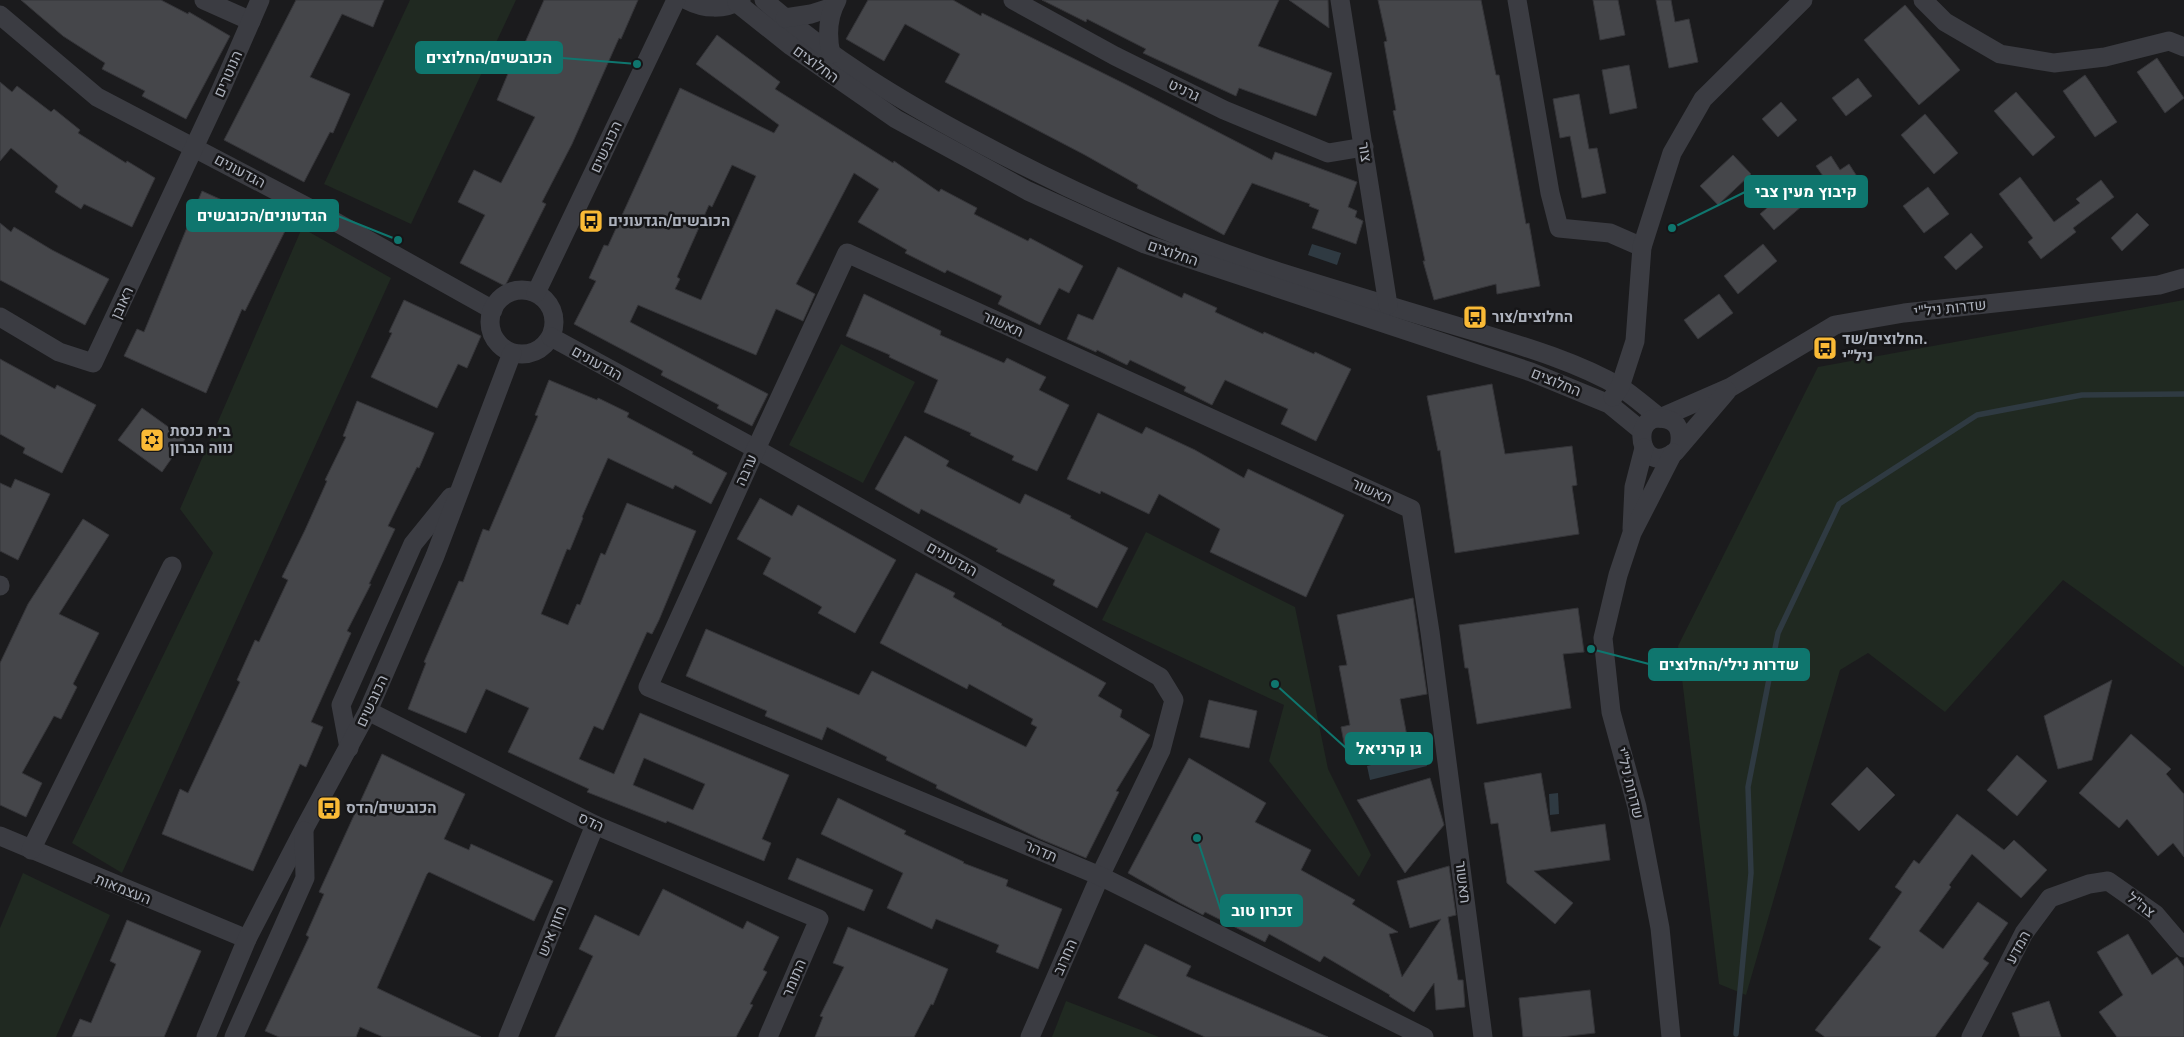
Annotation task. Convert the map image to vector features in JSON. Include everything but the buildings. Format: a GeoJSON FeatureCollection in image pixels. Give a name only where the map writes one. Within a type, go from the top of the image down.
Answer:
{"type":"FeatureCollection","features":[{"type":"Feature","properties":{"kind":"street"},"geometry":{"type":"LineString","coordinates":[[204,0],[251,21]]}},
{"type":"Feature","properties":{"kind":"street","name":"הנוטרים"},"geometry":{"type":"LineString","coordinates":[[194,147],[260,0]]}},
{"type":"Feature","properties":{"kind":"street","name":"הכובשים"},"geometry":{"type":"LineString","coordinates":[[536,293],[676,0]]}},
{"type":"Feature","properties":{"kind":"street"},"geometry":{"type":"LineString","coordinates":[[687,0],[704,7],[719,7],[739,1]]}},
{"type":"Feature","properties":{"kind":"street","name":"החלוצים"},"geometry":{"type":"LineString","coordinates":[[764,0],[831,54],[926,114],[1088,198],[1157,227],[1277,271],[1512,343],[1569,363],[1620,387],[1660,418]]}},
{"type":"Feature","properties":{"kind":"street","name":"גרניט"},"geometry":{"type":"LineString","coordinates":[[1013,0],[1115,56],[1224,110],[1328,153],[1364,147]]}},
{"type":"Feature","properties":{"kind":"street","name":"צור"},"geometry":{"type":"LineString","coordinates":[[1340,0],[1388,305]]}},
{"type":"Feature","properties":{"kind":"street"},"geometry":{"type":"LineString","coordinates":[[1518,0],[1550,193],[1559,228],[1610,233],[1642,247]]}},
{"type":"Feature","properties":{"kind":"street"},"geometry":{"type":"LineString","coordinates":[[1609,404],[1620,387],[1635,341],[1642,247],[1672,154],[1703,99],[1803,0]]}},
{"type":"Feature","properties":{"kind":"street"},"geometry":{"type":"LineString","coordinates":[[1923,0],[1944,22],[2000,54],[2054,63],[2105,56],[2169,41],[2184,47]]}},
{"type":"Feature","properties":{"kind":"street","name":"החלוצים"},"geometry":{"type":"LineString","coordinates":[[739,1],[791,46],[896,118],[1028,191],[1145,244],[1531,372],[1609,404],[1643,440]]}},
{"type":"Feature","properties":{"kind":"street"},"geometry":{"type":"LineString","coordinates":[[785,18],[811,14],[835,4]]}},
{"type":"Feature","properties":{"kind":"street"},"geometry":{"type":"LineString","coordinates":[[831,54],[828,38],[835,4]]}},
{"type":"Feature","properties":{"kind":"street","name":"הגדעונים"},"geometry":{"type":"LineString","coordinates":[[0,15],[97,97],[334,221],[493,310]]}},
{"type":"Feature","properties":{"kind":"street","name":"ראובן"},"geometry":{"type":"LineString","coordinates":[[0,317],[59,352],[93,363],[194,147]]}},
{"type":"Feature","properties":{"kind":"street","name":"ערבה"},"geometry":{"type":"LineString","coordinates":[[648,687],[847,253]]}},
{"type":"Feature","properties":{"kind":"street","name":"תאשור"},"geometry":{"type":"LineString","coordinates":[[847,253],[1411,509],[1430,632],[1483,1037]]}},
{"type":"Feature","properties":{"kind":"street","name":"שדרות ניל\"י"},"geometry":{"type":"LineString","coordinates":[[1660,418],[1731,387],[1834,325],[1904,313],[2160,285],[2184,278]]}},
{"type":"Feature","properties":{"kind":"street"},"geometry":{"type":"LineString","coordinates":[[527,290],[536,293],[545,299],[551,308],[554,317],[554,328],[551,337],[544,346],[534,352],[512,353],[503,348],[493,336],[490,320],[493,310],[498,301],[511,292],[527,290]]}},
{"type":"Feature","properties":{"kind":"street","name":"הגדעונים"},"geometry":{"type":"LineString","coordinates":[[551,337],[756,449],[1160,677],[1174,700],[1161,750],[1100,876]]}},
{"type":"Feature","properties":{"kind":"street","name":"הכובשים"},"geometry":{"type":"LineString","coordinates":[[206,1037],[247,939],[368,711],[435,556],[512,353]]}},
{"type":"Feature","properties":{"kind":"street","name":"שדרות ניל\"י"},"geometry":{"type":"LineString","coordinates":[[1670,1037],[1660,928],[1637,807],[1611,712],[1603,638],[1618,575],[1632,533],[1676,450],[1731,387]]}},
{"type":"Feature","properties":{"kind":"street"},"geometry":{"type":"LineString","coordinates":[[1660,418],[1676,424],[1680,434],[1676,450],[1664,458],[1652,456],[1643,440],[1649,422],[1660,418]]}},
{"type":"Feature","properties":{"kind":"street","name":"שדרות ניל\"י"},"geometry":{"type":"LineString","coordinates":[[1632,533],[1634,487],[1643,440]]}},
{"type":"Feature","properties":{"kind":"street"},"geometry":{"type":"LineString","coordinates":[[349,748],[341,705],[413,544],[462,485]]}},
{"type":"Feature","properties":{"kind":"street"},"geometry":{"type":"LineString","coordinates":[[31,850],[172,566]]}},
{"type":"Feature","properties":{"kind":"street","name":"תדהר"},"geometry":{"type":"LineString","coordinates":[[648,687],[1100,876],[1424,1037]]}},
{"type":"Feature","properties":{"kind":"street","name":"הדס"},"geometry":{"type":"LineString","coordinates":[[368,711],[596,825],[819,919]]}},
{"type":"Feature","properties":{"kind":"street","name":"חזון איש"},"geometry":{"type":"LineString","coordinates":[[508,1037],[596,825]]}},
{"type":"Feature","properties":{"kind":"street"},"geometry":{"type":"LineString","coordinates":[[234,1037],[305,878],[304,829]]}},
{"type":"Feature","properties":{"kind":"street","name":"העצמאות"},"geometry":{"type":"LineString","coordinates":[[0,836],[247,939]]}},
{"type":"Feature","properties":{"kind":"street","name":"החרוב"},"geometry":{"type":"LineString","coordinates":[[1030,1037],[1100,876]]}},
{"type":"Feature","properties":{"kind":"street","name":"צה\"ל"},"geometry":{"type":"LineString","coordinates":[[2089,884],[2108,881],[2155,914],[2184,948]]}},
{"type":"Feature","properties":{"kind":"street","name":"המדע"},"geometry":{"type":"LineString","coordinates":[[1971,1037],[2024,933],[2050,898],[2089,884]]}},
{"type":"Feature","properties":{"kind":"street","name":"התומר"},"geometry":{"type":"LineString","coordinates":[[768,1037],[819,919]]}},
{"type":"Feature","properties":{"kind":"shaded area"},"geometry":{"type":"Polygon","coordinates":[[[410,0],[516,0],[411,224],[324,184],[410,0]]]}},
{"type":"Feature","properties":{"kind":"shaded area"},"geometry":{"type":"Polygon","coordinates":[[[302,228],[391,278],[122,873],[72,843],[213,553],[180,509],[302,228]]]}},
{"type":"Feature","properties":{"kind":"shaded area"},"geometry":{"type":"Polygon","coordinates":[[[1312,244],[1341,253],[1337,265],[1308,255],[1312,244]]]}},
{"type":"Feature","properties":{"kind":"shaded area"},"geometry":{"type":"Polygon","coordinates":[[[2184,300],[2184,667],[2063,580],[1945,712],[1868,653],[1840,670],[1746,995],[1719,984],[1678,646],[1818,367],[2184,300]]]}},
{"type":"Feature","properties":{"kind":"shaded area"},"geometry":{"type":"Polygon","coordinates":[[[841,344],[915,382],[863,483],[789,445],[841,344]]]}},
{"type":"Feature","properties":{"kind":"shaded area"},"geometry":{"type":"Polygon","coordinates":[[[1146,532],[1295,607],[1328,769],[1371,855],[1359,877],[1269,761],[1284,705],[1102,620],[1146,532]]]}},
{"type":"Feature","properties":{"kind":"shaded area"},"geometry":{"type":"Polygon","coordinates":[[[1423,752],[1427,766],[1370,780],[1367,766],[1423,752]]]}},
{"type":"Feature","properties":{"kind":"shaded area"},"geometry":{"type":"Polygon","coordinates":[[[1558,793],[1559,814],[1550,815],[1549,794],[1558,793]]]}},
{"type":"Feature","properties":{"kind":"shaded area"},"geometry":{"type":"Polygon","coordinates":[[[23,873],[110,915],[56,1037],[0,1037],[0,928],[23,873]]]}},
{"type":"Feature","properties":{"kind":"shaded area"},"geometry":{"type":"Polygon","coordinates":[[[1066,1001],[1159,1037],[1052,1037],[1066,1001]]]}},
{"type":"Feature","properties":{"kind":"waterway"},"geometry":{"type":"LineString","coordinates":[[1736,1034],[1751,873],[1748,787],[1778,633],[1839,504],[1977,415],[2082,395],[2184,394]]}},
{"type":"Feature","properties":{"kind":"place","name":"הכובשים/החלוצים"},"geometry":{"type":"Point","coordinates":[637,64]}},
{"type":"Feature","properties":{"kind":"place","name":"הכובשים/הגדעונים"},"geometry":{"type":"Point","coordinates":[591,221]}},
{"type":"Feature","properties":{"kind":"place","name":"קיבוץ מעין צבי"},"geometry":{"type":"Point","coordinates":[1672,228]}},
{"type":"Feature","properties":{"kind":"place","name":"הגדעונים/הכובשים"},"geometry":{"type":"Point","coordinates":[398,240]}},
{"type":"Feature","properties":{"kind":"place","name":"החלוצים/צור"},"geometry":{"type":"Point","coordinates":[1475,317]}},
{"type":"Feature","properties":{"kind":"place","name":"החלוצים/שד. ניל״י"},"geometry":{"type":"Point","coordinates":[1825,348]}},
{"type":"Feature","properties":{"kind":"place","name":"בית כנסת נווה הברון"},"geometry":{"type":"Point","coordinates":[152,440]}},
{"type":"Feature","properties":{"kind":"place","name":"שדרות נילי/החלוצים"},"geometry":{"type":"Point","coordinates":[1591,649]}},
{"type":"Feature","properties":{"kind":"place","name":"גן קרניאל"},"geometry":{"type":"Point","coordinates":[1275,684]}},
{"type":"Feature","properties":{"kind":"place","name":"הכובשים/הדס"},"geometry":{"type":"Point","coordinates":[329,808]}},
{"type":"Feature","properties":{"kind":"place","name":"זכרון טוב"},"geometry":{"type":"Point","coordinates":[1197,838]}}]}
